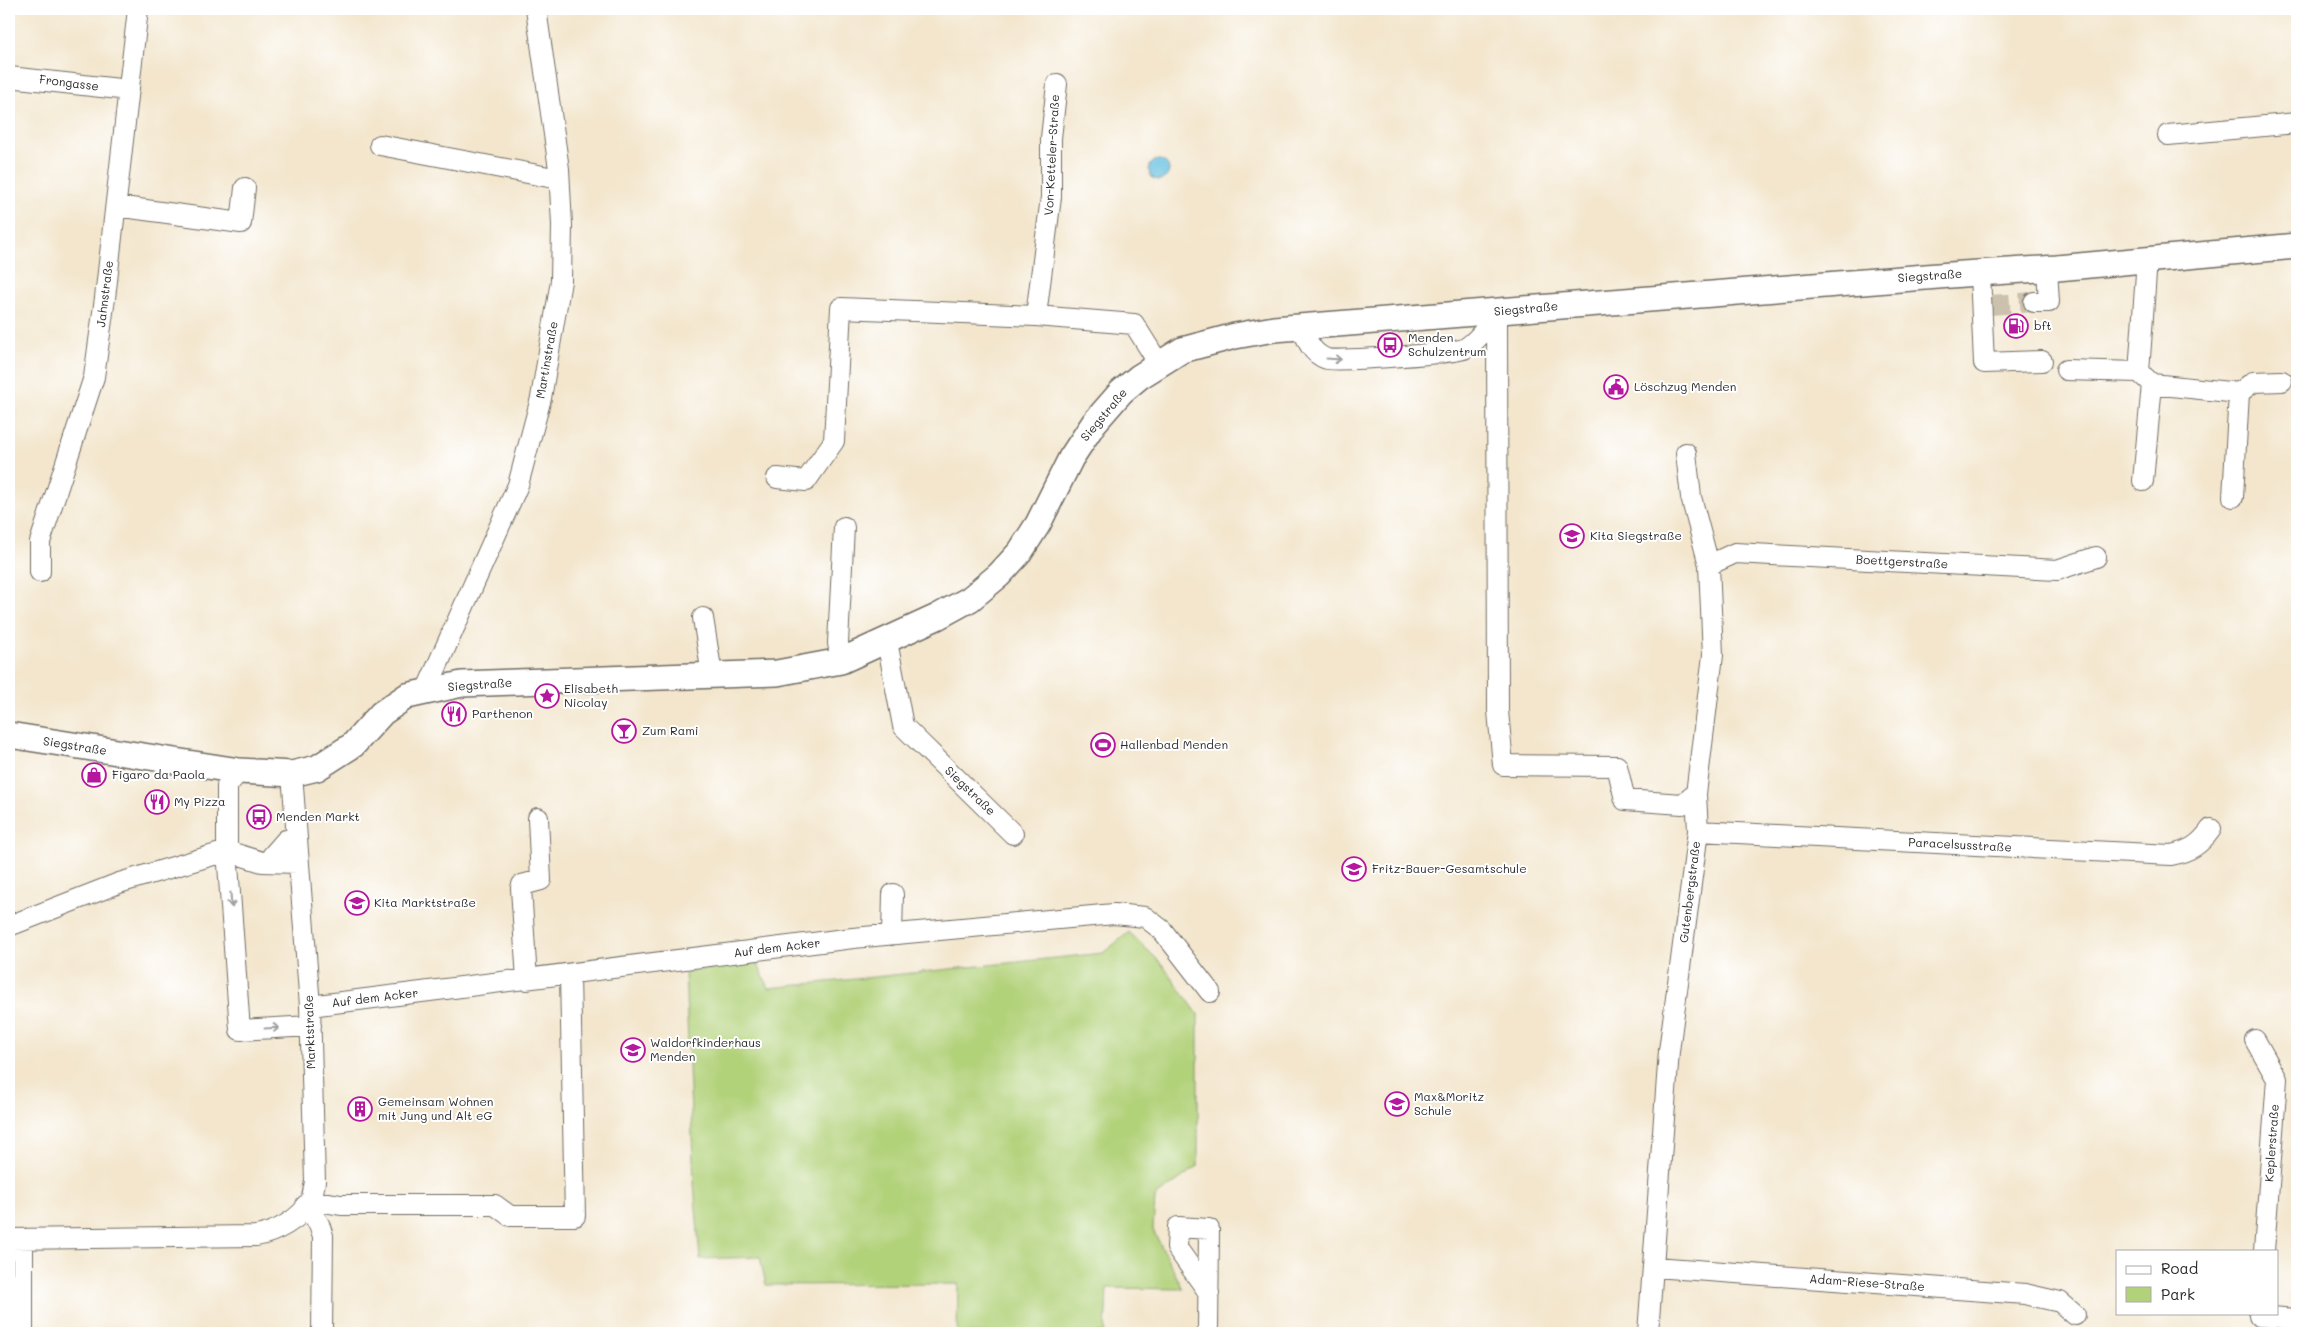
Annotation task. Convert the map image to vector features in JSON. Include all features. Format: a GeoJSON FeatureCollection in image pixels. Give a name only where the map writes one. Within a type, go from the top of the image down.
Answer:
{"type":"FeatureCollection","features":[{"type":"Feature","properties":{"kind":"main road","name":"Siegstraße"},"geometry":{"type":"LineString","coordinates":[[9,735],[238,771],[292,774],[317,768],[353,745],[382,713],[407,696],[426,691],[462,684],[777,673],[841,661],[937,617],[970,598],[999,575],[1020,552],[1038,524],[1071,458],[1094,423],[1121,392],[1159,364],[1182,350],[1262,330],[2047,269],[2297,246]]}},
{"type":"Feature","properties":{"kind":"street","name":"Jahnstraße"},"geometry":{"type":"LineString","coordinates":[[40,572],[40,542],[94,377],[116,206],[138,9]]}},
{"type":"Feature","properties":{"kind":"street","name":"Martinstraße"},"geometry":{"type":"LineString","coordinates":[[426,691],[518,485],[536,417],[561,282],[562,225],[560,179],[536,9]]}},
{"type":"Feature","properties":{"kind":"street","name":"Frongasse"},"geometry":{"type":"LineString","coordinates":[[9,77],[129,90]]}},
{"type":"Feature","properties":{"kind":"street","name":"Von-Ketteler-Straße"},"geometry":{"type":"LineString","coordinates":[[1036,316],[1052,197],[1051,138],[1057,84]]}},
{"type":"Feature","properties":{"kind":"street"},"geometry":{"type":"LineString","coordinates":[[2168,135],[2297,123]]}},
{"type":"Feature","properties":{"kind":"street"},"geometry":{"type":"LineString","coordinates":[[380,145],[560,179]]}},
{"type":"Feature","properties":{"kind":"street"},"geometry":{"type":"LineString","coordinates":[[116,206],[241,224],[246,188]]}},
{"type":"Feature","properties":{"kind":"street"},"geometry":{"type":"LineString","coordinates":[[2143,481],[2147,259]]}},
{"type":"Feature","properties":{"kind":"street"},"geometry":{"type":"LineString","coordinates":[[2034,302],[2049,302],[2047,269]]}},
{"type":"Feature","properties":{"kind":"street"},"geometry":{"type":"LineString","coordinates":[[1980,273],[1986,305],[1984,363],[2042,361]]}},
{"type":"Feature","properties":{"kind":"street"},"geometry":{"type":"LineString","coordinates":[[777,478],[806,481],[834,441],[841,308],[1036,316],[1134,324],[1159,364]]}},
{"type":"Feature","properties":{"kind":"street"},"geometry":{"type":"LineString","coordinates":[[1302,327],[1310,347],[1328,360],[1392,356],[1463,350],[1489,326],[1497,312]]}},
{"type":"Feature","properties":{"kind":"street"},"geometry":{"type":"LineString","coordinates":[[1497,312],[1498,711],[1503,765],[1617,766],[1625,800],[1682,804],[1696,794]]}},
{"type":"Feature","properties":{"kind":"street"},"geometry":{"type":"LineString","coordinates":[[2066,370],[2146,378],[2239,393],[2253,382],[2282,380]]}},
{"type":"Feature","properties":{"kind":"street"},"geometry":{"type":"LineString","coordinates":[[2233,497],[2239,393]]}},
{"type":"Feature","properties":{"kind":"street","name":"Gutenbergstraße"},"geometry":{"type":"LineString","coordinates":[[1648,1333],[1669,1051],[1698,831],[1696,794],[1713,655],[1709,565],[1691,497],[1686,453]]}},
{"type":"Feature","properties":{"kind":"street"},"geometry":{"type":"LineString","coordinates":[[841,661],[838,643],[844,527]]}},
{"type":"Feature","properties":{"kind":"street","name":"Boettgerstraße"},"geometry":{"type":"LineString","coordinates":[[1709,565],[1734,553],[2057,570],[2096,556]]}},
{"type":"Feature","properties":{"kind":"street"},"geometry":{"type":"LineString","coordinates":[[703,618],[712,676]]}},
{"type":"Feature","properties":{"kind":"street","name":"Siegstraße"},"geometry":{"type":"LineString","coordinates":[[887,640],[903,726],[1013,834]]}},
{"type":"Feature","properties":{"kind":"street"},"geometry":{"type":"LineString","coordinates":[[238,771],[227,786],[227,851],[240,1030],[311,1026]]}},
{"type":"Feature","properties":{"kind":"street"},"geometry":{"type":"LineString","coordinates":[[238,771],[235,832],[239,845],[254,854],[287,854]]}},
{"type":"Feature","properties":{"kind":"street","name":"Marktstraße"},"geometry":{"type":"LineString","coordinates":[[292,774],[287,854],[310,1006],[311,1026],[315,1181],[309,1203]]}},
{"type":"Feature","properties":{"kind":"street"},"geometry":{"type":"LineString","coordinates":[[527,980],[521,888],[526,883],[541,880],[538,818]]}},
{"type":"Feature","properties":{"kind":"street","name":"Paracelsusstraße"},"geometry":{"type":"LineString","coordinates":[[1698,831],[2171,855],[2185,852],[2198,846],[2211,829]]}},
{"type":"Feature","properties":{"kind":"street"},"geometry":{"type":"LineString","coordinates":[[9,926],[119,882],[227,851],[262,862],[287,854]]}},
{"type":"Feature","properties":{"kind":"street"},"geometry":{"type":"LineString","coordinates":[[892,935],[893,894]]}},
{"type":"Feature","properties":{"kind":"street","name":"Auf dem Acker"},"geometry":{"type":"LineString","coordinates":[[310,1006],[892,935],[1114,914],[1145,917],[1162,930],[1210,992]]}},
{"type":"Feature","properties":{"kind":"street"},"geometry":{"type":"LineString","coordinates":[[309,1203],[341,1205],[495,1205],[510,1216],[575,1216],[570,975]]}},
{"type":"Feature","properties":{"kind":"street","name":"Keplerstraße"},"geometry":{"type":"LineString","coordinates":[[2255,1040],[2277,1079],[2264,1250]]}},
{"type":"Feature","properties":{"kind":"street"},"geometry":{"type":"LineString","coordinates":[[23,1333],[16,1239],[256,1236],[266,1234],[296,1218],[309,1203]]}},
{"type":"Feature","properties":{"kind":"street"},"geometry":{"type":"LineString","coordinates":[[309,1203],[323,1236],[322,1333]]}},
{"type":"Feature","properties":{"kind":"street","name":"Adam-Riese-Straße"},"geometry":{"type":"LineString","coordinates":[[1654,1267],[2025,1294],[2060,1302],[2075,1315]]}},
{"type":"Feature","properties":{"kind":"street"},"geometry":{"type":"LineString","coordinates":[[1208,1293],[1208,1333]]}},
{"type":"Feature","properties":{"kind":"street"},"geometry":{"type":"LineString","coordinates":[[2259,1321],[2297,1319]]}},
{"type":"Feature","properties":{"kind":"green space"},"geometry":{"type":"Polygon","coordinates":[[[1129,932],[1161,963],[1198,1014],[1198,1166],[1155,1197],[1153,1230],[1183,1289],[1107,1288],[1105,1333],[957,1333],[958,1284],[766,1285],[760,1257],[700,1259],[694,1183],[685,972],[757,963],[769,988],[1103,953],[1129,932]]]}},
{"type":"Feature","properties":{"kind":"water"},"geometry":{"type":"Polygon","coordinates":[[[1159,160],[1166,163],[1169,170],[1166,177],[1159,180],[1152,177],[1149,170],[1152,163],[1159,160]]]}},
{"type":"Feature","properties":{"kind":"tunnel"},"geometry":{"type":"LineString","coordinates":[[1990,305],[2034,302]]}},
{"type":"Feature","properties":{"kind":"place","name":"bft"},"geometry":{"type":"Point","coordinates":[2016,326]}},
{"type":"Feature","properties":{"kind":"place","name":"Menden Schulzentrum"},"geometry":{"type":"Point","coordinates":[1390,345]}},
{"type":"Feature","properties":{"kind":"place","name":"Löschzug Menden"},"geometry":{"type":"Point","coordinates":[1616,387]}},
{"type":"Feature","properties":{"kind":"place","name":"Kita Siegstraße"},"geometry":{"type":"Point","coordinates":[1572,536]}},
{"type":"Feature","properties":{"kind":"place","name":"Elisabeth Nicolay"},"geometry":{"type":"Point","coordinates":[547,696]}},
{"type":"Feature","properties":{"kind":"place","name":"Parthenon"},"geometry":{"type":"Point","coordinates":[454,714]}},
{"type":"Feature","properties":{"kind":"place","name":"Zum Rami"},"geometry":{"type":"Point","coordinates":[624,731]}},
{"type":"Feature","properties":{"kind":"place","name":"Hallenbad Menden"},"geometry":{"type":"Point","coordinates":[1103,745]}},
{"type":"Feature","properties":{"kind":"place","name":"Figaro da Paola"},"geometry":{"type":"Point","coordinates":[94,775]}},
{"type":"Feature","properties":{"kind":"place","name":"My Pizza"},"geometry":{"type":"Point","coordinates":[157,802]}},
{"type":"Feature","properties":{"kind":"place","name":"Menden Markt"},"geometry":{"type":"Point","coordinates":[259,817]}},
{"type":"Feature","properties":{"kind":"place","name":"Fritz-Bauer-Gesamtschule"},"geometry":{"type":"Point","coordinates":[1354,869]}},
{"type":"Feature","properties":{"kind":"place","name":"Kita Marktstraße"},"geometry":{"type":"Point","coordinates":[357,903]}},
{"type":"Feature","properties":{"kind":"place","name":"Waldorfkinderhaus Menden"},"geometry":{"type":"Point","coordinates":[633,1050]}},
{"type":"Feature","properties":{"kind":"place","name":"Max&Moritz Schule"},"geometry":{"type":"Point","coordinates":[1397,1104]}},
{"type":"Feature","properties":{"kind":"place","name":"Gemeinsam Wohnen mit Jung und Alt eG"},"geometry":{"type":"Point","coordinates":[360,1109]}}]}
